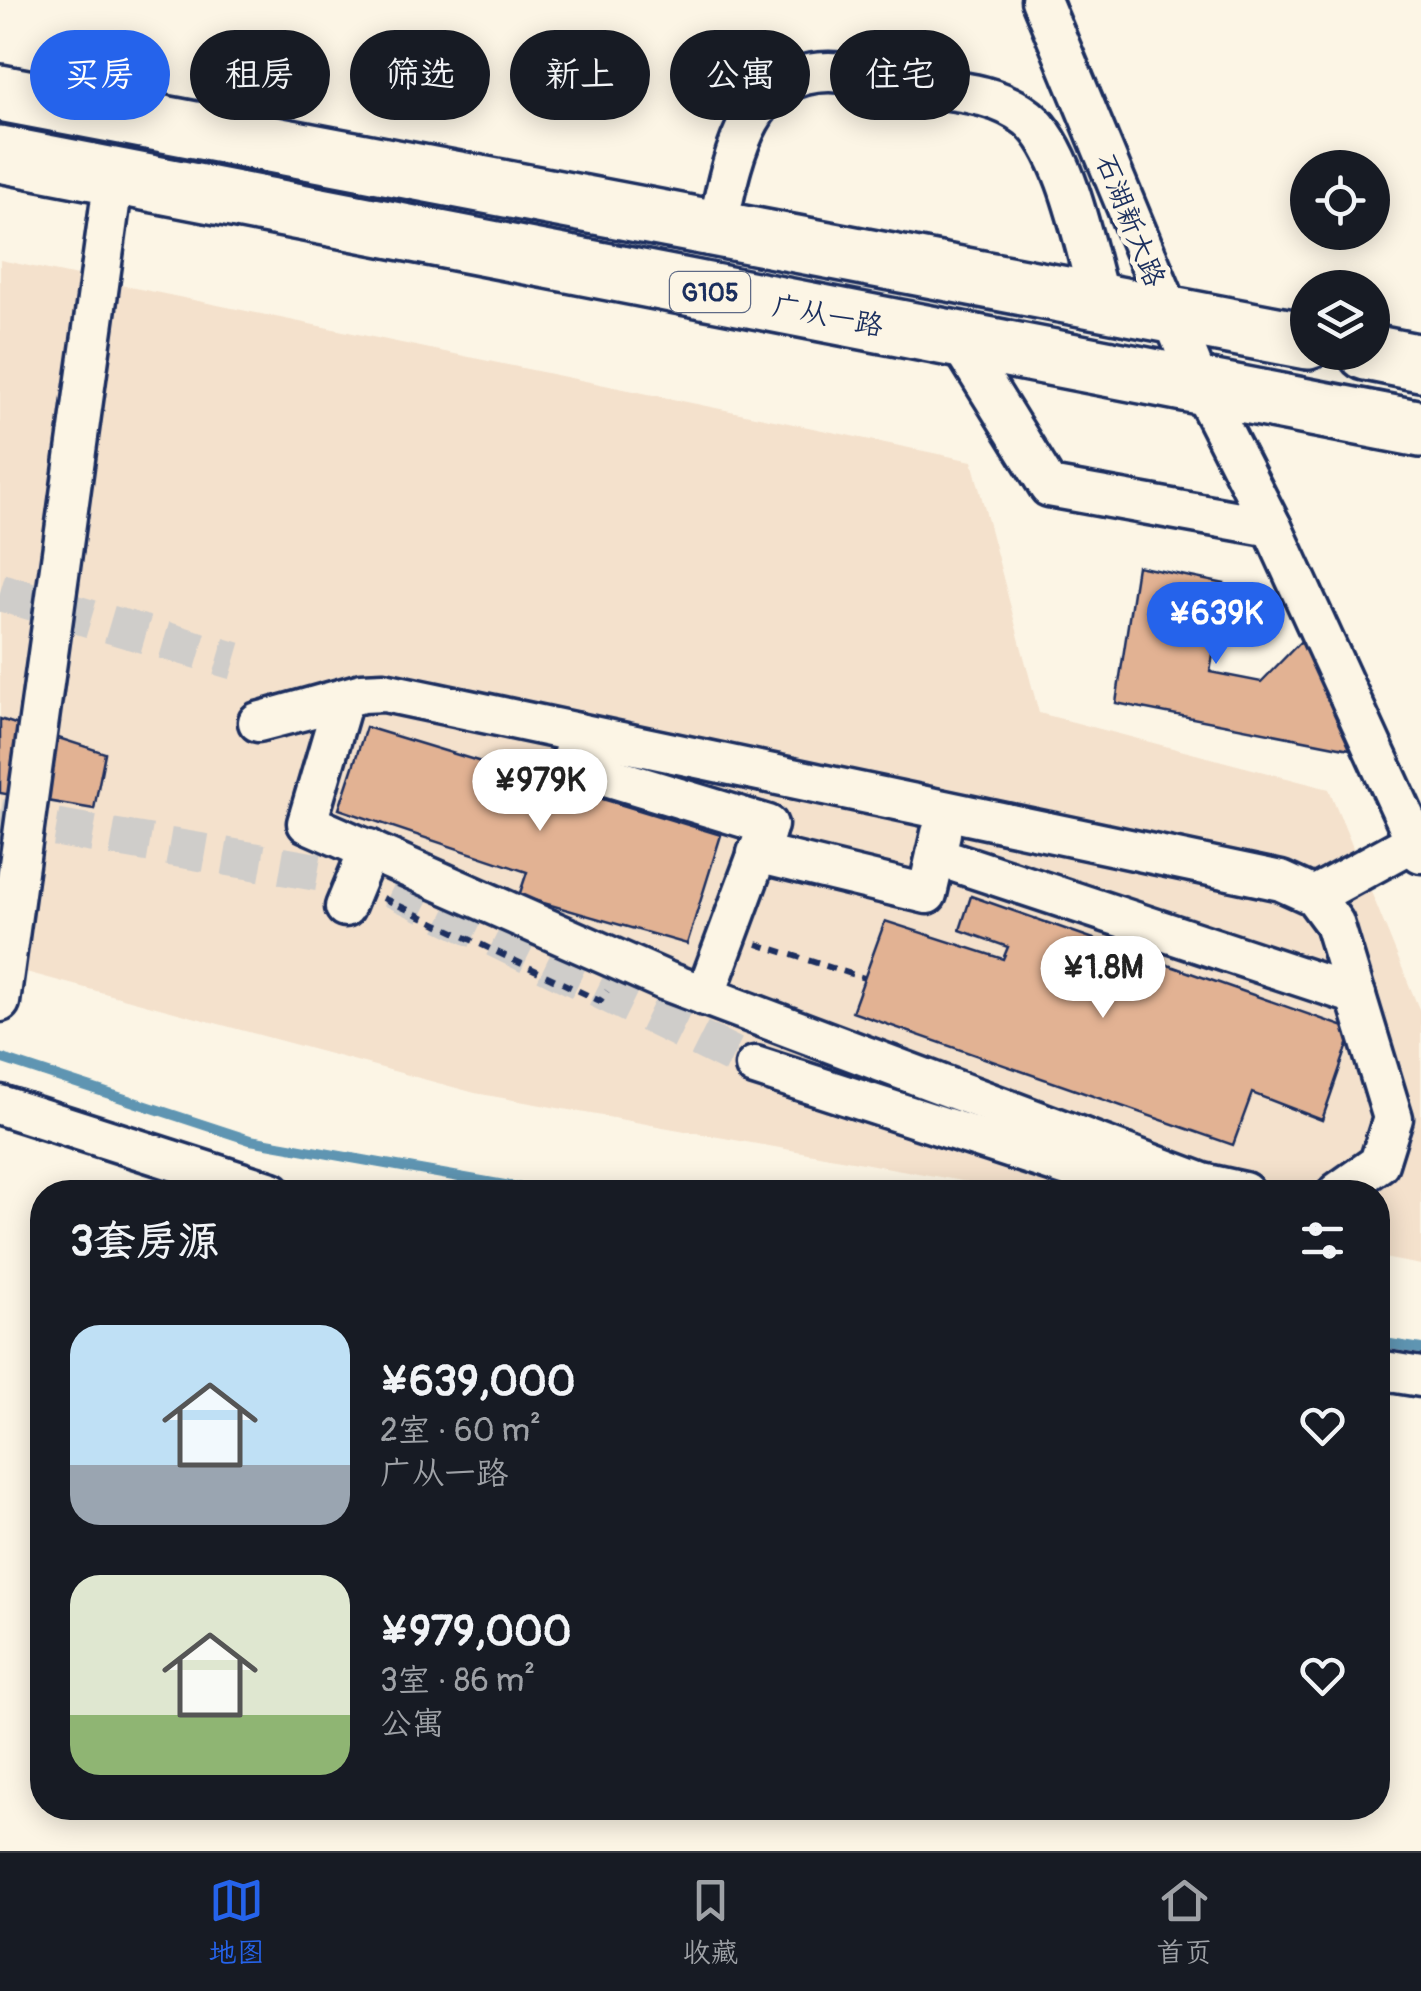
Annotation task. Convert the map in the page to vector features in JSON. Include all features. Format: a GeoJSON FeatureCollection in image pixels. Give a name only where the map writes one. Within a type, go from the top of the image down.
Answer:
{"type":"FeatureCollection","features":[{"type":"Feature","properties":{"kind":"highway","name":"G105"},"geometry":{"type":"LineString","coordinates":[[0,93],[1290,338]]}},
{"type":"Feature","properties":{"kind":"highway","name":"广从一路"},"geometry":{"type":"LineString","coordinates":[[0,154],[1421,429]]}},
{"type":"Feature","properties":{"kind":"highway"},"geometry":{"type":"LineString","coordinates":[[1390,357],[1421,363]]}},
{"type":"Feature","properties":{"kind":"street","name":"石湖新大路"},"geometry":{"type":"LineString","coordinates":[[1041,0],[1200,385],[1272,527],[1418,847]]}},
{"type":"Feature","properties":{"kind":"street"},"geometry":{"type":"LineString","coordinates":[[717,230],[735,149],[751,114],[790,79],[828,72],[993,98],[1029,119],[1053,149],[1100,301]]}},
{"type":"Feature","properties":{"kind":"street"},"geometry":{"type":"LineString","coordinates":[[0,1002],[114,176]]}},
{"type":"Feature","properties":{"kind":"street"},"geometry":{"type":"LineString","coordinates":[[958,340],[1049,488],[1272,527]]}},
{"type":"Feature","properties":{"kind":"street"},"geometry":{"type":"LineString","coordinates":[[1176,1180],[705,996],[307,823],[343,700],[258,722],[362,693],[384,692],[1281,881],[1314,896],[1334,923],[1356,994],[1407,1122],[1379,1163],[1355,1180]]}},
{"type":"Feature","properties":{"kind":"street"},"geometry":{"type":"LineString","coordinates":[[578,733],[570,765],[762,839],[927,894],[946,810]]}},
{"type":"Feature","properties":{"kind":"street"},"geometry":{"type":"LineString","coordinates":[[705,996],[785,777]]}},
{"type":"Feature","properties":{"kind":"street"},"geometry":{"type":"LineString","coordinates":[[1314,896],[1418,847]]}},
{"type":"Feature","properties":{"kind":"street"},"geometry":{"type":"LineString","coordinates":[[344,907],[369,849]]}},
{"type":"Feature","properties":{"kind":"street"},"geometry":{"type":"LineString","coordinates":[[936,856],[1356,994]]}},
{"type":"Feature","properties":{"kind":"street"},"geometry":{"type":"LineString","coordinates":[[755,1066],[1105,1180]]}},
{"type":"Feature","properties":{"kind":"street"},"geometry":{"type":"LineString","coordinates":[[0,1104],[235,1180]]}},
{"type":"Feature","properties":{"kind":"street"},"geometry":{"type":"LineString","coordinates":[[1390,1372],[1421,1378]]}},
{"type":"Feature","properties":{"kind":"path"},"geometry":{"type":"LineString","coordinates":[[727,934],[864,978]]}},
{"type":"Feature","properties":{"kind":"shaded area"},"geometry":{"type":"Polygon","coordinates":[[[0,260],[972,461],[1039,713],[1329,789],[1421,1014],[1421,1265],[1390,1259],[1390,1180],[957,1180],[475,1093],[0,965],[0,260]]]}},
{"type":"Feature","properties":{"kind":"building"},"geometry":{"type":"Polygon","coordinates":[[[1137,566],[1225,584],[1210,672],[1261,682],[1306,636],[1355,750],[1116,703],[1137,566]]]}},
{"type":"Feature","properties":{"kind":"building"},"geometry":{"type":"Polygon","coordinates":[[[0,719],[105,753],[94,809],[0,793],[0,719]]]}},
{"type":"Feature","properties":{"kind":"building"},"geometry":{"type":"Polygon","coordinates":[[[366,727],[721,835],[687,944],[519,896],[527,872],[339,809],[366,727]]]}},
{"type":"Feature","properties":{"kind":"building"},"geometry":{"type":"Polygon","coordinates":[[[971,896],[1353,1030],[1322,1120],[1252,1093],[1233,1145],[852,1012],[885,921],[1003,959],[1008,947],[960,930],[971,896]]]}},
{"type":"Feature","properties":{"kind":"waterway"},"geometry":{"type":"LineString","coordinates":[[0,1058],[250,1140],[476,1180]]}},
{"type":"Feature","properties":{"kind":"waterway"},"geometry":{"type":"LineString","coordinates":[[1390,1344],[1421,1349]]}},
{"type":"Feature","properties":{"kind":"tunnel"},"geometry":{"type":"LineString","coordinates":[[0,592],[235,661]]}},
{"type":"Feature","properties":{"kind":"tunnel"},"geometry":{"type":"LineString","coordinates":[[0,818],[382,883],[755,1066]]}}]}
